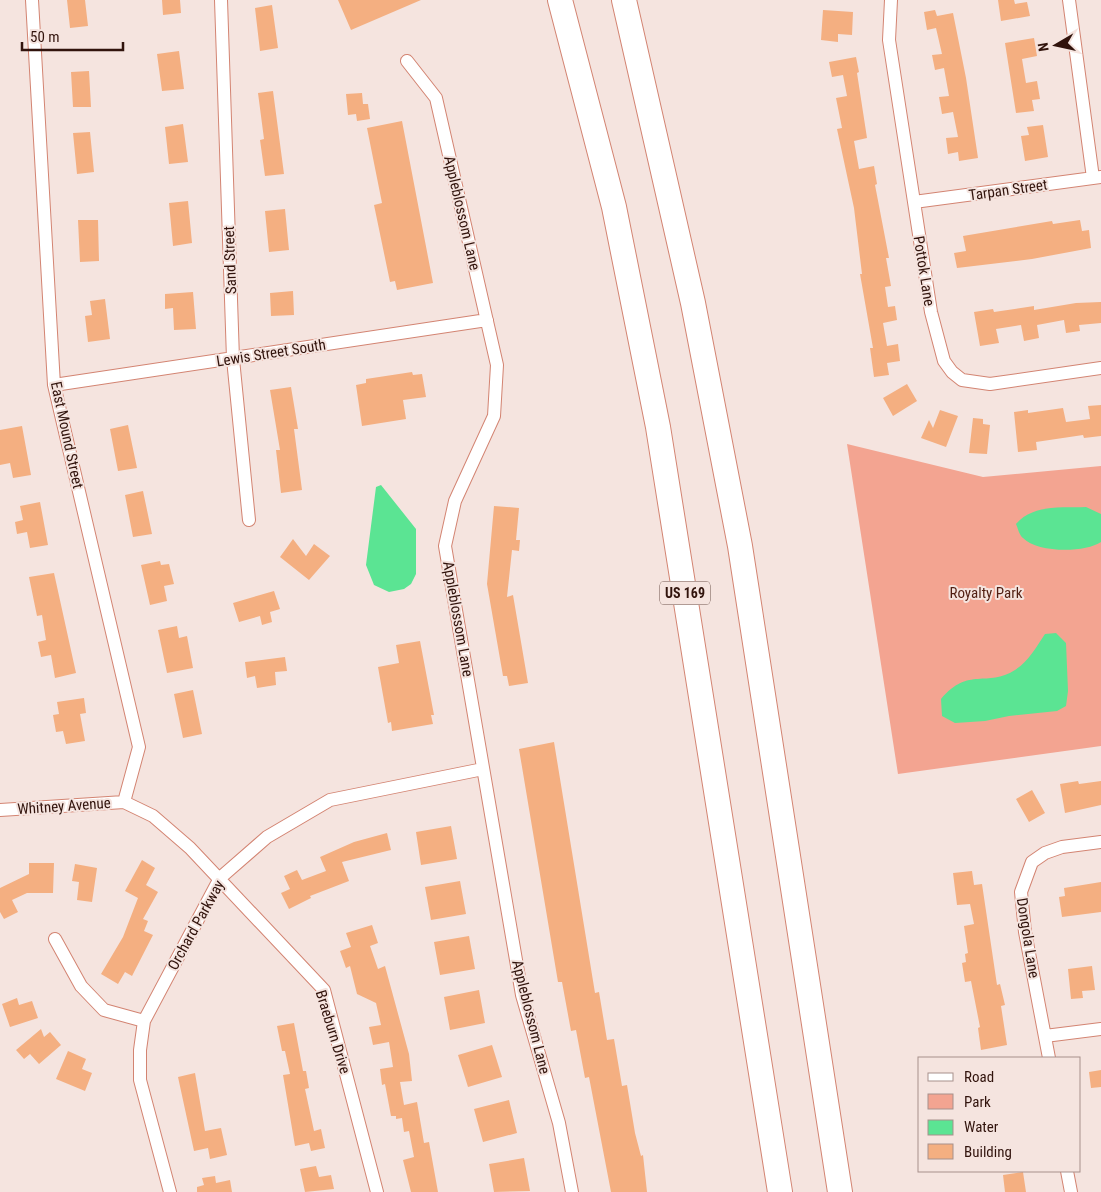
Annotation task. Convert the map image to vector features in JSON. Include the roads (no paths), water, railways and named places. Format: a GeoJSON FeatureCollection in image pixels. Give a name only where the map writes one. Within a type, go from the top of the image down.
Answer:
{"type":"FeatureCollection","features":[{"type":"Feature","properties":{"kind":"highway","name":"US 169"},"geometry":{"type":"LineString","coordinates":[[560,0],[614,207],[658,427],[780,1192]]}},
{"type":"Feature","properties":{"kind":"highway"},"geometry":{"type":"LineString","coordinates":[[624,0],[693,303],[740,546],[840,1192]]}},
{"type":"Feature","properties":{"kind":"street","name":"East Mound Street"},"geometry":{"type":"LineString","coordinates":[[32,0],[54,385],[139,747],[124,802]]}},
{"type":"Feature","properties":{"kind":"street","name":"Sand Street"},"geometry":{"type":"LineString","coordinates":[[221,0],[233,359],[249,520]]}},
{"type":"Feature","properties":{"kind":"street","name":"Pottok Lane"},"geometry":{"type":"LineString","coordinates":[[891,0],[889,40],[930,312],[939,347],[952,372],[962,380],[990,384],[1101,368]]}},
{"type":"Feature","properties":{"kind":"street"},"geometry":{"type":"LineString","coordinates":[[1069,0],[1097,178]]}},
{"type":"Feature","properties":{"kind":"street","name":"Appleblossom Lane"},"geometry":{"type":"LineString","coordinates":[[407,61],[436,98],[497,365],[494,416],[455,501],[445,546],[522,994],[559,1123],[572,1192]]}},
{"type":"Feature","properties":{"kind":"street","name":"Tarpan Street"},"geometry":{"type":"LineString","coordinates":[[914,202],[1097,178]]}},
{"type":"Feature","properties":{"kind":"street","name":"Lewis Street South"},"geometry":{"type":"LineString","coordinates":[[54,385],[487,320]]}},
{"type":"Feature","properties":{"kind":"street","name":"Orchard Parkway"},"geometry":{"type":"LineString","coordinates":[[170,1192],[140,1080],[140,1050],[144,1021],[220,878],[267,837],[330,800],[483,769]]}},
{"type":"Feature","properties":{"kind":"street","name":"Whitney Avenue"},"geometry":{"type":"LineString","coordinates":[[0,810],[124,802],[153,816],[190,848],[220,878]]}},
{"type":"Feature","properties":{"kind":"street","name":"Dongola Lane"},"geometry":{"type":"LineString","coordinates":[[1049,1057],[1024,925],[1020,892],[1032,862],[1045,852],[1062,847],[1101,842]]}},
{"type":"Feature","properties":{"kind":"street","name":"Braeburn Drive"},"geometry":{"type":"LineString","coordinates":[[220,878],[324,990],[377,1192]]}},
{"type":"Feature","properties":{"kind":"street"},"geometry":{"type":"LineString","coordinates":[[56,939],[81,986],[104,1010],[144,1021]]}},
{"type":"Feature","properties":{"kind":"street"},"geometry":{"type":"LineString","coordinates":[[1046,1036],[1101,1029]]}},
{"type":"Feature","properties":{"kind":"street"},"geometry":{"type":"LineString","coordinates":[[1067,1172],[1071,1192]]}},
{"type":"Feature","properties":{"kind":"water"},"geometry":{"type":"Polygon","coordinates":[[[381,485],[416,529],[416,574],[411,584],[404,589],[389,592],[374,585],[366,565],[376,487],[381,485]]]}},
{"type":"Feature","properties":{"kind":"water"},"geometry":{"type":"Polygon","coordinates":[[[1086,507],[1101,514],[1101,542],[1094,546],[1061,550],[1039,546],[1030,543],[1022,537],[1016,524],[1031,513],[1039,510],[1086,507]]]}},
{"type":"Feature","properties":{"kind":"water"},"geometry":{"type":"Polygon","coordinates":[[[1056,633],[1066,643],[1068,691],[1066,706],[1057,711],[1009,716],[985,721],[955,723],[942,716],[941,699],[951,689],[969,680],[996,677],[1015,670],[1028,658],[1045,634],[1056,633]]]}},
{"type":"Feature","properties":{"kind":"park label","name":"Royalty Park"},"geometry":{"type":"Point","coordinates":[986,593]}}]}
